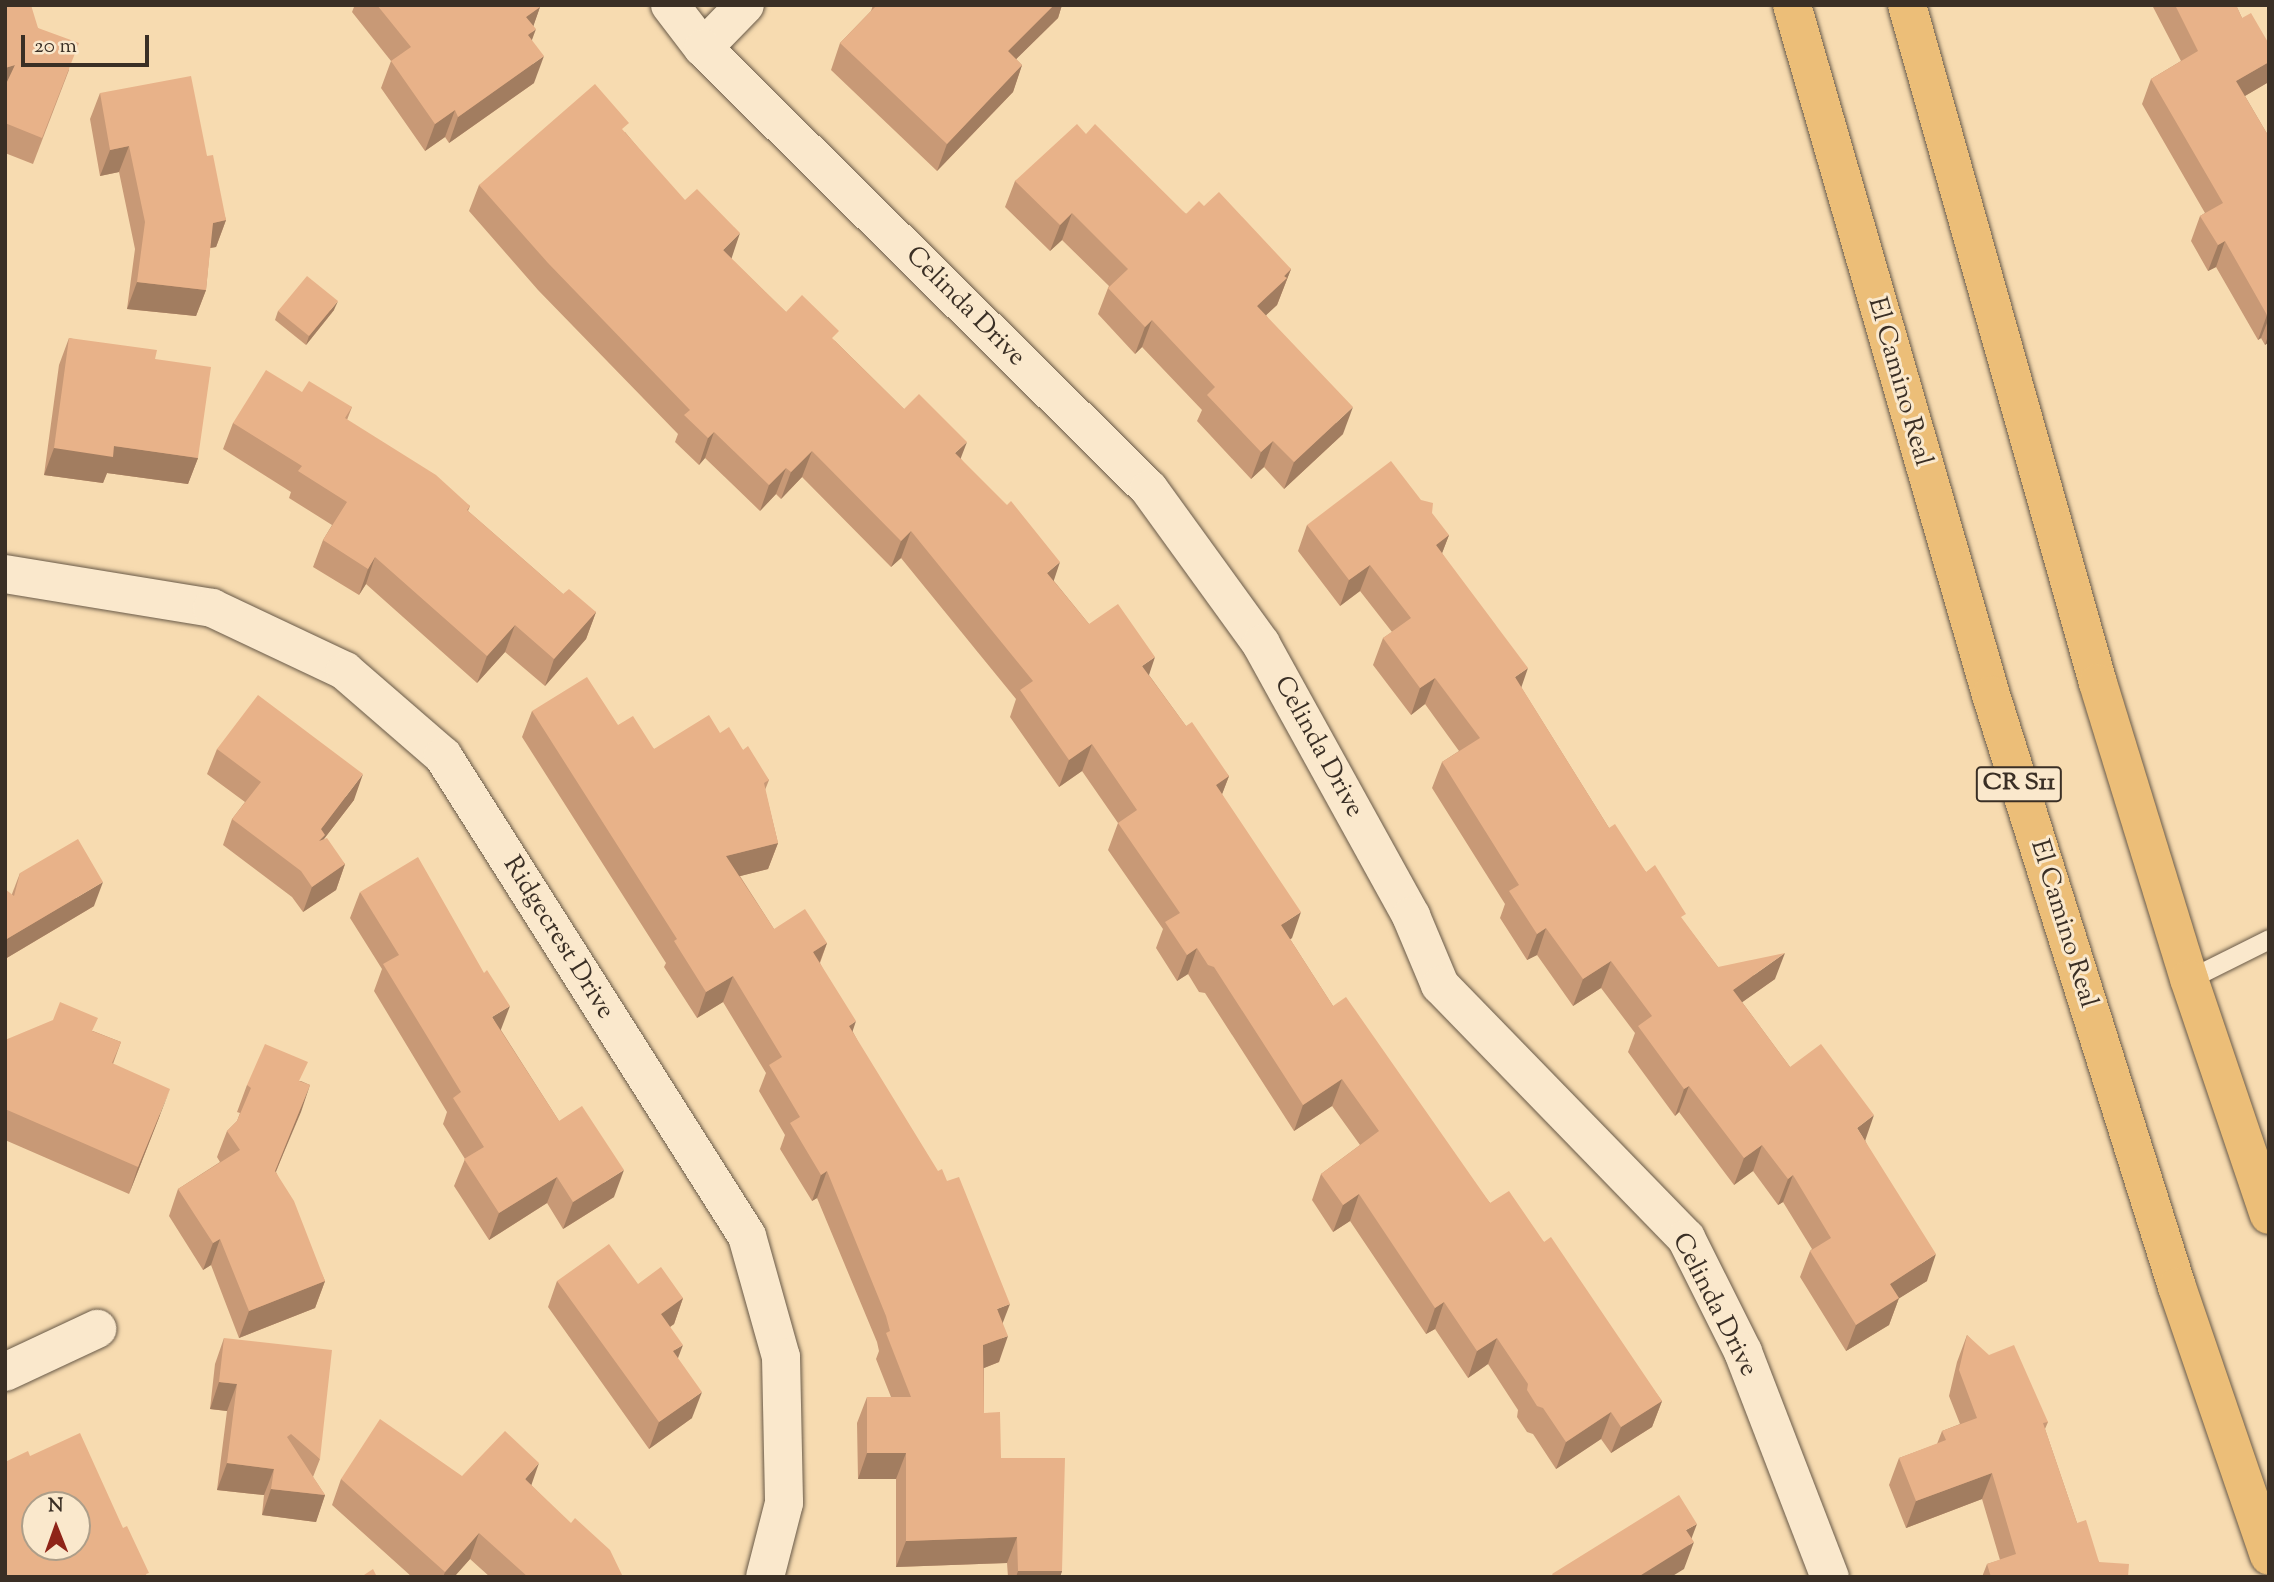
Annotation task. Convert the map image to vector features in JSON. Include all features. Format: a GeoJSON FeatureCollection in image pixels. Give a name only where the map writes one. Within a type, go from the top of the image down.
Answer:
{"type":"FeatureCollection","features":[{"type":"Feature","properties":{"kind":"main road","name":"El Camino Real"},"geometry":{"type":"LineString","coordinates":[[1792,5],[1995,708],[2177,1287],[2269,1556]]}},
{"type":"Feature","properties":{"kind":"main road"},"geometry":{"type":"LineString","coordinates":[[1907,5],[2098,683],[2189,979],[2269,1215]]}},
{"type":"Feature","properties":{"kind":"street","name":"Celinda Drive"},"geometry":{"type":"LineString","coordinates":[[670,5],[703,48],[1149,489],[1261,644],[1411,916],[1440,985],[1686,1238],[1743,1352],[1830,1577]]}},
{"type":"Feature","properties":{"kind":"street"},"geometry":{"type":"LineString","coordinates":[[703,48],[745,5]]}},
{"type":"Feature","properties":{"kind":"street","name":"Ridgecrest Drive"},"geometry":{"type":"LineString","coordinates":[[5,574],[212,608],[345,671],[443,756],[747,1236],[781,1357],[784,1503],[765,1577]]}},
{"type":"Feature","properties":{"kind":"street"},"geometry":{"type":"LineString","coordinates":[[5,1372],[96,1329]]}},
{"type":"Feature","properties":{"kind":"lane"},"geometry":{"type":"LineString","coordinates":[[2189,979],[2269,939]]}},
{"type":"Feature","properties":{"kind":"building"},"geometry":{"type":"Polygon","coordinates":[[[5,5],[31,5],[38,28],[79,43],[42,138],[5,123],[5,86],[15,65],[5,68],[5,5]]]}},
{"type":"Feature","properties":{"kind":"building"},"geometry":{"type":"Polygon","coordinates":[[[377,5],[538,5],[540,7],[526,17],[536,29],[528,35],[544,56],[458,117],[455,110],[435,124],[391,61],[411,47],[377,5]]]}},
{"type":"Feature","properties":{"kind":"building"},"geometry":{"type":"Polygon","coordinates":[[[877,5],[1054,5],[1008,51],[1022,65],[947,144],[840,43],[877,5]]]}},
{"type":"Feature","properties":{"kind":"building"},"geometry":{"type":"Polygon","coordinates":[[[2175,5],[2236,5],[2242,18],[2251,13],[2269,44],[2269,62],[2236,81],[2269,137],[2267,315],[2225,241],[2218,245],[2200,216],[2223,203],[2151,79],[2198,51],[2175,5]]]}},
{"type":"Feature","properties":{"kind":"building"},"geometry":{"type":"Polygon","coordinates":[[[191,76],[207,156],[213,155],[226,220],[213,223],[206,290],[137,282],[145,222],[129,146],[110,150],[100,93],[191,76]]]}},
{"type":"Feature","properties":{"kind":"building"},"geometry":{"type":"Polygon","coordinates":[[[595,84],[629,123],[622,129],[685,200],[697,189],[740,233],[723,250],[786,312],[802,295],[839,331],[832,338],[904,409],[919,394],[967,442],[955,453],[1007,505],[1011,501],[1060,562],[1047,573],[1089,624],[1118,604],[1155,657],[1142,666],[1186,726],[1192,722],[1229,776],[1216,785],[1301,912],[1281,925],[1333,1006],[1346,997],[1490,1203],[1509,1191],[1544,1242],[1551,1237],[1662,1401],[1621,1427],[1611,1412],[1566,1442],[1543,1408],[1537,1406],[1527,1390],[1528,1384],[1497,1338],[1477,1351],[1444,1302],[1435,1308],[1359,1194],[1343,1205],[1321,1174],[1379,1131],[1342,1079],[1303,1105],[1214,967],[1208,965],[1197,948],[1187,955],[1165,922],[1180,913],[1118,823],[1137,810],[1092,744],[1069,760],[1020,690],[1033,681],[911,531],[901,541],[812,451],[791,472],[786,468],[769,485],[714,432],[708,438],[684,415],[690,410],[548,263],[479,185],[595,84]]]}},
{"type":"Feature","properties":{"kind":"building"},"geometry":{"type":"Polygon","coordinates":[[[1077,124],[1086,134],[1095,124],[1186,214],[1199,201],[1204,206],[1219,192],[1291,269],[1284,276],[1287,278],[1257,306],[1353,407],[1294,462],[1273,441],[1261,452],[1207,395],[1215,387],[1152,320],[1145,327],[1108,288],[1128,269],[1072,213],[1060,225],[1015,181],[1077,124]]]}},
{"type":"Feature","properties":{"kind":"building"},"geometry":{"type":"Polygon","coordinates":[[[307,276],[338,301],[309,336],[278,311],[307,276]]]}},
{"type":"Feature","properties":{"kind":"building"},"geometry":{"type":"Polygon","coordinates":[[[69,338],[157,350],[155,359],[211,367],[198,458],[114,446],[113,457],[54,448],[69,338]]]}},
{"type":"Feature","properties":{"kind":"building"},"geometry":{"type":"Polygon","coordinates":[[[266,370],[302,392],[309,381],[352,407],[345,418],[436,475],[470,506],[467,510],[563,594],[569,589],[596,612],[554,659],[515,625],[487,656],[375,557],[368,569],[323,540],[347,502],[298,471],[302,466],[233,423],[266,370]]]}},
{"type":"Feature","properties":{"kind":"building"},"geometry":{"type":"Polygon","coordinates":[[[1391,461],[1421,500],[1433,503],[1432,513],[1449,535],[1436,545],[1528,668],[1515,677],[1609,828],[1615,824],[1646,872],[1655,865],[1686,914],[1681,917],[1718,967],[1785,953],[1733,990],[1790,1067],[1821,1044],[1874,1115],[1857,1128],[1936,1254],[1890,1284],[1899,1298],[1856,1325],[1810,1251],[1831,1238],[1793,1175],[1788,1179],[1762,1145],[1744,1158],[1689,1086],[1684,1089],[1638,1026],[1652,1016],[1611,961],[1583,979],[1546,928],[1537,934],[1509,891],[1519,885],[1442,762],[1480,738],[1435,678],[1420,688],[1383,638],[1411,618],[1370,565],[1349,580],[1307,525],[1391,461]]]}},
{"type":"Feature","properties":{"kind":"building"},"geometry":{"type":"Polygon","coordinates":[[[587,677],[618,725],[633,716],[654,749],[709,715],[720,733],[729,727],[743,750],[748,746],[769,780],[764,783],[778,843],[726,856],[774,929],[805,909],[827,943],[813,952],[856,1021],[849,1026],[938,1171],[942,1169],[947,1181],[959,1177],[1010,1304],[997,1309],[1008,1336],[983,1345],[984,1413],[1000,1412],[1001,1458],[1065,1458],[1062,1571],[1018,1571],[1017,1537],[906,1541],[906,1453],[867,1453],[867,1397],[911,1397],[886,1333],[890,1331],[886,1316],[827,1171],[821,1175],[790,1123],[800,1117],[769,1065],[782,1057],[733,976],[706,992],[674,941],[677,939],[532,711],[587,677]]]}},
{"type":"Feature","properties":{"kind":"building"},"geometry":{"type":"Polygon","coordinates":[[[258,695],[363,774],[321,829],[325,835],[319,841],[327,838],[345,864],[312,887],[301,871],[232,819],[261,782],[217,749],[258,695]]]}},
{"type":"Feature","properties":{"kind":"building"},"geometry":{"type":"Polygon","coordinates":[[[78,839],[103,882],[5,940],[5,889],[14,896],[20,873],[78,839]]]}},
{"type":"Feature","properties":{"kind":"building"},"geometry":{"type":"Polygon","coordinates":[[[418,857],[484,973],[487,970],[510,1006],[492,1017],[559,1121],[582,1106],[624,1170],[573,1202],[557,1177],[499,1213],[464,1159],[484,1147],[453,1098],[461,1092],[383,964],[399,955],[360,892],[418,857]]]}},
{"type":"Feature","properties":{"kind":"building"},"geometry":{"type":"Polygon","coordinates":[[[60,1002],[98,1018],[92,1031],[121,1042],[112,1063],[170,1089],[138,1167],[5,1109],[5,1040],[53,1020],[60,1002]]]}},
{"type":"Feature","properties":{"kind":"building"},"geometry":{"type":"Polygon","coordinates":[[[265,1044],[308,1062],[299,1081],[310,1085],[275,1171],[294,1201],[325,1281],[249,1311],[220,1239],[213,1243],[178,1189],[240,1150],[227,1131],[237,1121],[251,1088],[247,1085],[265,1044]]]}},
{"type":"Feature","properties":{"kind":"building"},"geometry":{"type":"Polygon","coordinates":[[[609,1244],[638,1284],[661,1267],[683,1298],[661,1314],[683,1345],[673,1351],[702,1392],[659,1422],[557,1281],[609,1244]]]}},
{"type":"Feature","properties":{"kind":"building"},"geometry":{"type":"Polygon","coordinates":[[[1967,1335],[1989,1355],[2014,1345],[2048,1422],[2043,1423],[2077,1523],[2086,1520],[2099,1562],[2129,1564],[2128,1577],[1991,1577],[1987,1564],[2016,1554],[1992,1473],[1916,1501],[1899,1458],[1946,1440],[1942,1431],[1977,1418],[1959,1370],[1967,1335]]]}},
{"type":"Feature","properties":{"kind":"building"},"geometry":{"type":"Polygon","coordinates":[[[224,1338],[332,1350],[320,1459],[291,1434],[287,1437],[325,1495],[271,1489],[274,1469],[227,1463],[237,1384],[219,1382],[224,1338]]]}},
{"type":"Feature","properties":{"kind":"building"},"geometry":{"type":"Polygon","coordinates":[[[380,1419],[462,1476],[505,1431],[539,1463],[525,1479],[571,1523],[575,1518],[610,1550],[623,1577],[528,1577],[479,1533],[445,1572],[341,1479],[380,1419]]]}},
{"type":"Feature","properties":{"kind":"building"},"geometry":{"type":"Polygon","coordinates":[[[80,1433],[123,1528],[127,1526],[149,1573],[146,1574],[147,1577],[5,1577],[5,1462],[28,1451],[30,1456],[80,1433]]]}},
{"type":"Feature","properties":{"kind":"building"},"geometry":{"type":"Polygon","coordinates":[[[1679,1495],[1697,1524],[1686,1530],[1694,1542],[1638,1577],[1554,1577],[1552,1574],[1679,1495]]]}},
{"type":"Feature","properties":{"kind":"building"},"geometry":{"type":"Polygon","coordinates":[[[373,1569],[377,1577],[361,1577],[373,1569]]]}}]}
